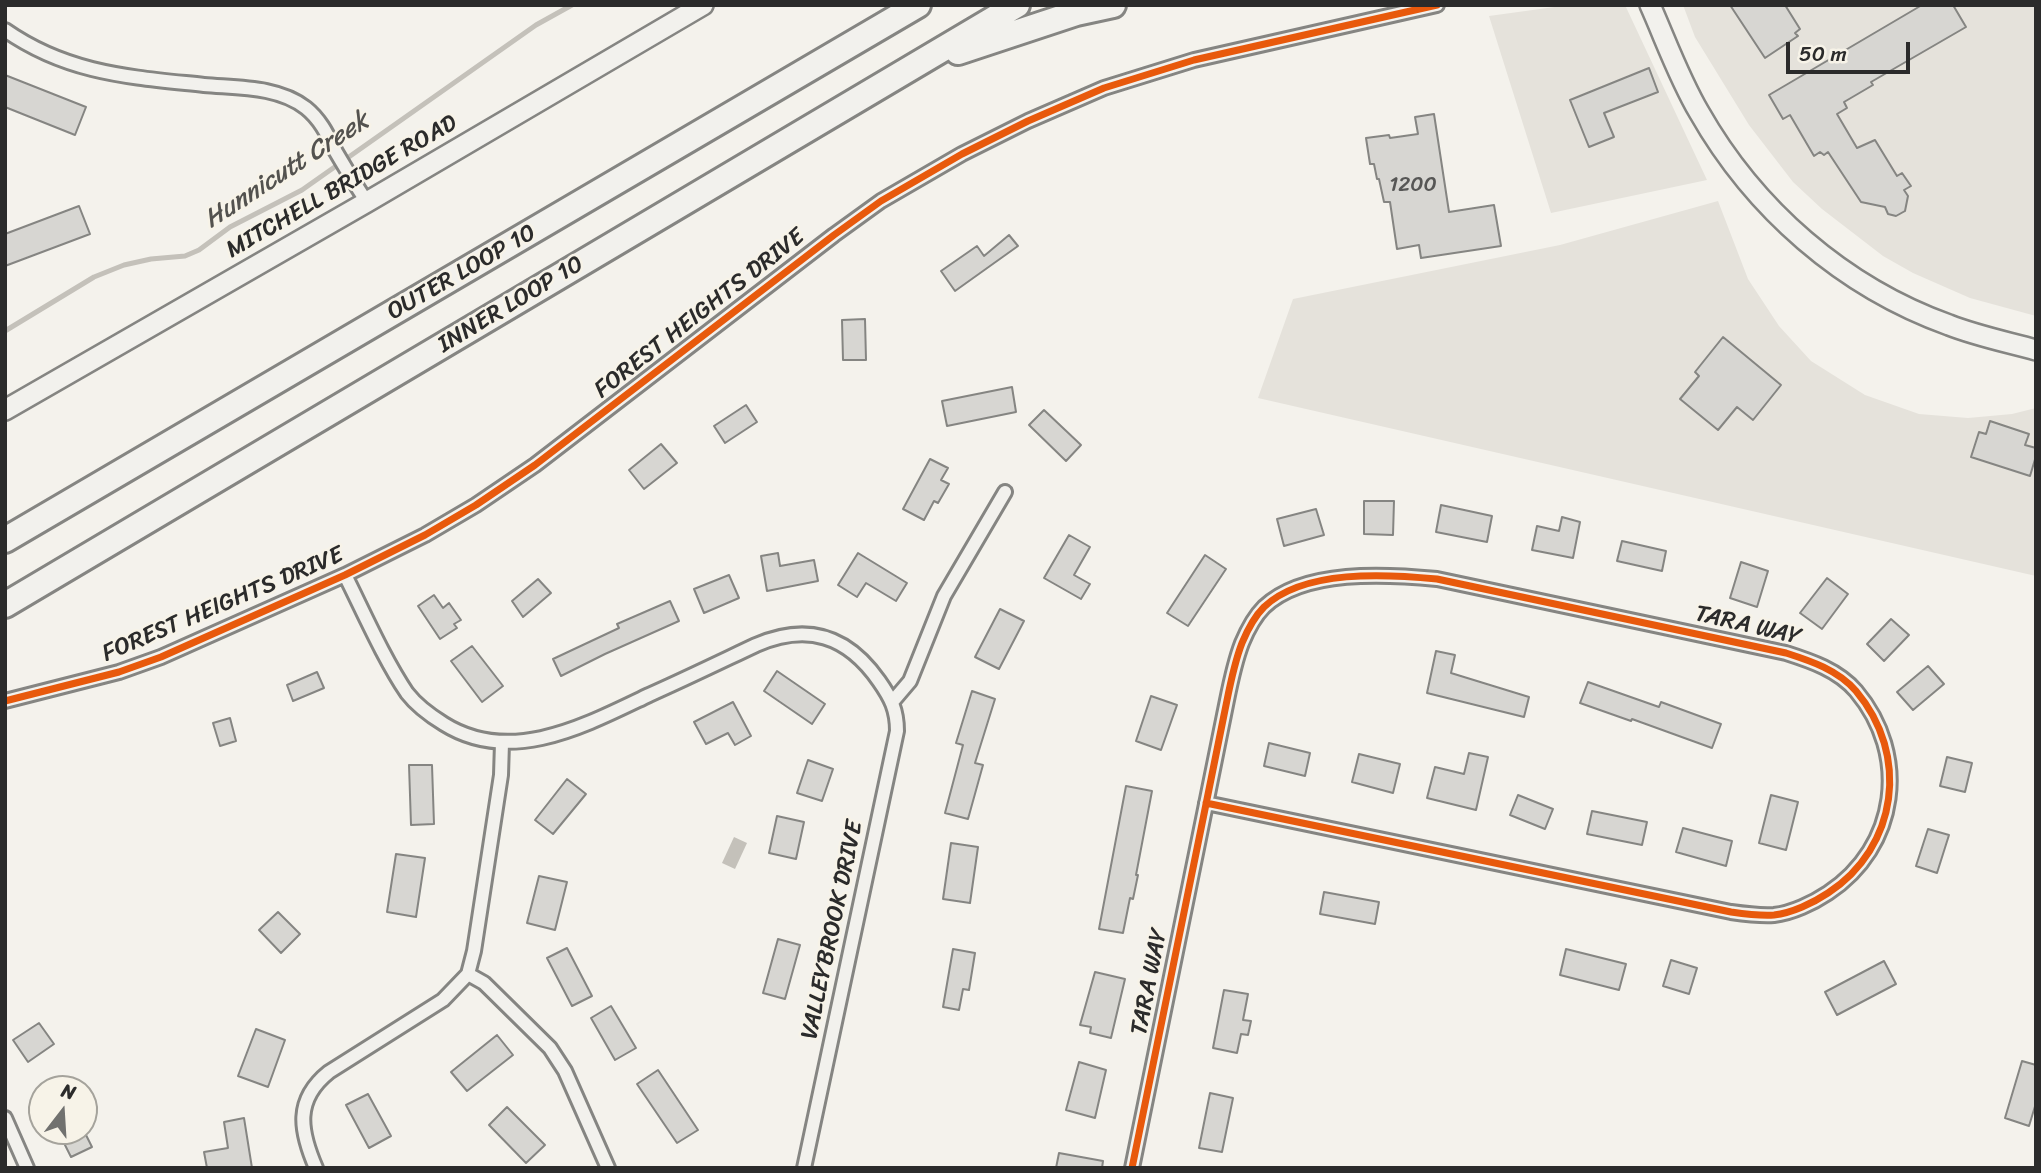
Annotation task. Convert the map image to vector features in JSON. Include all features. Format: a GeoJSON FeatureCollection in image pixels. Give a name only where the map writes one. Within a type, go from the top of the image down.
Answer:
{"type":"FeatureCollection","features":[{"type":"Feature","properties":{"kind":"highway","name":"OUTER LOOP 10"},"geometry":{"type":"LineString","coordinates":[[5,540],[901,13],[919,5]]}},
{"type":"Feature","properties":{"kind":"highway","name":"INNER LOOP 10"},"geometry":{"type":"LineString","coordinates":[[5,605],[1017,5]]}},
{"type":"Feature","properties":{"kind":"highway"},"geometry":{"type":"LineString","coordinates":[[914,66],[1076,13],[1113,5]]}},
{"type":"Feature","properties":{"kind":"street","name":"MITCHELL BRIDGE ROAD"},"geometry":{"type":"LineString","coordinates":[[5,410],[703,5]]}},
{"type":"Feature","properties":{"kind":"street","name":"FOREST HEIGHTS DRIVE"},"geometry":{"type":"LineString","coordinates":[[5,701],[119,672],[161,657],[345,575],[425,535],[476,505],[579,432],[881,201],[995,137],[1104,88],[1194,60],[1437,5]]}},
{"type":"Feature","properties":{"kind":"street"},"geometry":{"type":"LineString","coordinates":[[1650,5],[1698,111],[1748,184],[1791,229],[1823,256],[1887,298],[1950,326],[2036,350]]}},
{"type":"Feature","properties":{"kind":"street"},"geometry":{"type":"LineString","coordinates":[[5,30],[48,55],[73,65],[159,80],[284,95],[315,116],[367,202]]}},
{"type":"Feature","properties":{"kind":"street"},"geometry":{"type":"LineString","coordinates":[[345,575],[408,694],[432,717],[469,737],[502,743],[542,738],[582,727],[755,645],[784,636],[812,634],[835,640],[866,664],[893,701],[910,681],[952,580],[1005,492]]}},
{"type":"Feature","properties":{"kind":"street","name":"TARA WAY"},"geometry":{"type":"LineString","coordinates":[[1132,1168],[1206,803],[1234,667],[1247,632],[1263,608],[1278,596],[1299,587],[1333,580],[1385,575],[1437,579],[1809,660],[1843,679],[1855,691],[1878,730],[1886,751],[1890,775],[1885,818],[1867,858],[1838,887],[1819,899],[1776,915],[1731,912],[1206,803]]}},
{"type":"Feature","properties":{"kind":"street","name":"VALLEYBROOK DRIVE"},"geometry":{"type":"LineString","coordinates":[[804,1168],[897,731],[893,701]]}},
{"type":"Feature","properties":{"kind":"street"},"geometry":{"type":"LineString","coordinates":[[316,1168],[303,1129],[305,1104],[315,1086],[329,1072],[443,1000],[468,974],[474,951],[501,775],[502,743]]}},
{"type":"Feature","properties":{"kind":"street"},"geometry":{"type":"LineString","coordinates":[[468,974],[484,983],[550,1048],[565,1071],[608,1168]]}},
{"type":"Feature","properties":{"kind":"street"},"geometry":{"type":"LineString","coordinates":[[5,1118],[27,1168]]}},
{"type":"Feature","properties":{"kind":"shaded area"},"geometry":{"type":"Polygon","coordinates":[[[1569,5],[1625,5],[1707,180],[1551,213],[1489,16],[1569,5]]]}},
{"type":"Feature","properties":{"kind":"shaded area"},"geometry":{"type":"Polygon","coordinates":[[[1683,5],[2036,5],[2036,316],[1970,298],[1913,273],[1883,256],[1822,209],[1793,182],[1749,125],[1695,37],[1683,5]]]}},
{"type":"Feature","properties":{"kind":"shaded area"},"geometry":{"type":"Polygon","coordinates":[[[1718,201],[1748,279],[1779,326],[1811,361],[1865,395],[1919,414],[1968,418],[2012,414],[2036,408],[2036,576],[1258,398],[1293,299],[1560,245],[1718,201]]]}},
{"type":"Feature","properties":{"kind":"shaded area"},"geometry":{"type":"Polygon","coordinates":[[[734,837],[747,843],[735,869],[722,863],[734,837]]]}},
{"type":"Feature","properties":{"kind":"building"},"geometry":{"type":"Polygon","coordinates":[[[1730,5],[1785,5],[1800,29],[1795,33],[1798,36],[1765,58],[1730,5]]]}},
{"type":"Feature","properties":{"kind":"building"},"geometry":{"type":"Polygon","coordinates":[[[1922,5],[1953,5],[1966,27],[1871,82],[1873,85],[1844,102],[1847,108],[1837,114],[1857,148],[1875,140],[1897,176],[1902,173],[1911,186],[1904,190],[1908,196],[1905,211],[1896,216],[1888,214],[1885,207],[1861,202],[1828,152],[1824,155],[1820,152],[1814,156],[1790,115],[1783,119],[1769,95],[1922,5]]]}},
{"type":"Feature","properties":{"kind":"building"},"geometry":{"type":"Polygon","coordinates":[[[1649,68],[1658,92],[1604,113],[1614,137],[1589,147],[1570,100],[1649,68]]]}},
{"type":"Feature","properties":{"kind":"building"},"geometry":{"type":"Polygon","coordinates":[[[5,75],[86,107],[75,135],[5,107],[5,75]]]}},
{"type":"Feature","properties":{"kind":"building"},"geometry":{"type":"Polygon","coordinates":[[[1434,114],[1449,212],[1494,205],[1501,246],[1421,258],[1419,245],[1397,249],[1390,202],[1384,202],[1374,164],[1370,164],[1366,138],[1418,134],[1415,117],[1434,114]]]}},
{"type":"Feature","properties":{"kind":"building"},"geometry":{"type":"Polygon","coordinates":[[[79,206],[90,234],[5,266],[5,234],[79,206]]]}},
{"type":"Feature","properties":{"kind":"building"},"geometry":{"type":"Polygon","coordinates":[[[1009,235],[1018,246],[955,291],[941,271],[977,246],[984,256],[1009,235]]]}},
{"type":"Feature","properties":{"kind":"building"},"geometry":{"type":"Polygon","coordinates":[[[865,319],[866,360],[843,360],[842,320],[865,319]]]}},
{"type":"Feature","properties":{"kind":"building"},"geometry":{"type":"Polygon","coordinates":[[[1723,337],[1781,385],[1753,420],[1737,407],[1718,430],[1680,399],[1699,376],[1695,372],[1723,337]]]}},
{"type":"Feature","properties":{"kind":"building"},"geometry":{"type":"Polygon","coordinates":[[[1012,387],[1016,412],[947,426],[942,401],[1012,387]]]}},
{"type":"Feature","properties":{"kind":"building"},"geometry":{"type":"Polygon","coordinates":[[[746,405],[757,422],[725,443],[714,426],[746,405]]]}},
{"type":"Feature","properties":{"kind":"building"},"geometry":{"type":"Polygon","coordinates":[[[1044,410],[1081,445],[1066,461],[1029,425],[1044,410]]]}},
{"type":"Feature","properties":{"kind":"building"},"geometry":{"type":"Polygon","coordinates":[[[1990,421],[2029,434],[2025,445],[2036,448],[2030,476],[1971,457],[1979,432],[1986,434],[1990,421]]]}},
{"type":"Feature","properties":{"kind":"building"},"geometry":{"type":"Polygon","coordinates":[[[661,444],[677,463],[644,489],[629,470],[661,444]]]}},
{"type":"Feature","properties":{"kind":"building"},"geometry":{"type":"Polygon","coordinates":[[[930,459],[948,468],[941,480],[949,484],[938,503],[934,501],[924,520],[903,509],[930,459]]]}},
{"type":"Feature","properties":{"kind":"building"},"geometry":{"type":"Polygon","coordinates":[[[1364,501],[1394,501],[1393,535],[1364,534],[1364,501]]]}},
{"type":"Feature","properties":{"kind":"building"},"geometry":{"type":"Polygon","coordinates":[[[1441,505],[1492,516],[1487,542],[1436,532],[1441,505]]]}},
{"type":"Feature","properties":{"kind":"building"},"geometry":{"type":"Polygon","coordinates":[[[1316,509],[1324,535],[1284,546],[1277,519],[1316,509]]]}},
{"type":"Feature","properties":{"kind":"building"},"geometry":{"type":"Polygon","coordinates":[[[1562,517],[1580,522],[1573,558],[1532,550],[1537,526],[1559,531],[1562,517]]]}},
{"type":"Feature","properties":{"kind":"building"},"geometry":{"type":"Polygon","coordinates":[[[1069,535],[1090,547],[1074,575],[1090,584],[1081,599],[1044,578],[1069,535]]]}},
{"type":"Feature","properties":{"kind":"building"},"geometry":{"type":"Polygon","coordinates":[[[1622,541],[1666,551],[1662,571],[1617,561],[1622,541]]]}},
{"type":"Feature","properties":{"kind":"building"},"geometry":{"type":"Polygon","coordinates":[[[778,553],[780,566],[814,560],[818,581],[767,591],[761,556],[778,553]]]}},
{"type":"Feature","properties":{"kind":"building"},"geometry":{"type":"Polygon","coordinates":[[[858,553],[907,583],[896,601],[866,583],[857,597],[838,585],[858,553]]]}},
{"type":"Feature","properties":{"kind":"building"},"geometry":{"type":"Polygon","coordinates":[[[1205,555],[1226,569],[1188,626],[1167,613],[1205,555]]]}},
{"type":"Feature","properties":{"kind":"building"},"geometry":{"type":"Polygon","coordinates":[[[1741,562],[1768,571],[1757,607],[1730,598],[1741,562]]]}},
{"type":"Feature","properties":{"kind":"building"},"geometry":{"type":"Polygon","coordinates":[[[729,575],[739,598],[704,613],[694,589],[729,575]]]}},
{"type":"Feature","properties":{"kind":"building"},"geometry":{"type":"Polygon","coordinates":[[[1827,578],[1848,594],[1822,629],[1800,613],[1827,578]]]}},
{"type":"Feature","properties":{"kind":"building"},"geometry":{"type":"Polygon","coordinates":[[[538,579],[551,593],[523,617],[512,601],[538,579]]]}},
{"type":"Feature","properties":{"kind":"building"},"geometry":{"type":"Polygon","coordinates":[[[434,595],[443,608],[449,603],[461,620],[454,624],[457,628],[440,639],[418,606],[434,595]]]}},
{"type":"Feature","properties":{"kind":"building"},"geometry":{"type":"Polygon","coordinates":[[[670,601],[679,621],[561,676],[553,659],[619,628],[617,624],[670,601]]]}},
{"type":"Feature","properties":{"kind":"building"},"geometry":{"type":"Polygon","coordinates":[[[1000,609],[1024,621],[999,669],[975,657],[1000,609]]]}},
{"type":"Feature","properties":{"kind":"building"},"geometry":{"type":"Polygon","coordinates":[[[1891,619],[1909,635],[1884,661],[1867,644],[1891,619]]]}},
{"type":"Feature","properties":{"kind":"building"},"geometry":{"type":"Polygon","coordinates":[[[472,646],[503,686],[482,702],[451,661],[472,646]]]}},
{"type":"Feature","properties":{"kind":"building"},"geometry":{"type":"Polygon","coordinates":[[[1436,651],[1455,655],[1451,673],[1529,697],[1524,717],[1427,693],[1436,651]]]}},
{"type":"Feature","properties":{"kind":"building"},"geometry":{"type":"Polygon","coordinates":[[[1928,666],[1944,684],[1913,710],[1897,692],[1928,666]]]}},
{"type":"Feature","properties":{"kind":"building"},"geometry":{"type":"Polygon","coordinates":[[[777,671],[825,704],[812,724],[764,691],[777,671]]]}},
{"type":"Feature","properties":{"kind":"building"},"geometry":{"type":"Polygon","coordinates":[[[317,672],[324,688],[293,701],[287,685],[317,672]]]}},
{"type":"Feature","properties":{"kind":"building"},"geometry":{"type":"Polygon","coordinates":[[[1588,682],[1659,707],[1661,702],[1721,724],[1712,748],[1580,703],[1588,682]]]}},
{"type":"Feature","properties":{"kind":"building"},"geometry":{"type":"Polygon","coordinates":[[[972,691],[995,699],[975,763],[983,765],[968,819],[945,813],[963,745],[956,743],[972,691]]]}},
{"type":"Feature","properties":{"kind":"building"},"geometry":{"type":"Polygon","coordinates":[[[1151,696],[1177,705],[1161,750],[1136,741],[1151,696]]]}},
{"type":"Feature","properties":{"kind":"building"},"geometry":{"type":"Polygon","coordinates":[[[733,702],[751,736],[735,745],[728,733],[706,744],[694,722],[733,702]]]}},
{"type":"Feature","properties":{"kind":"building"},"geometry":{"type":"Polygon","coordinates":[[[230,718],[236,741],[220,746],[213,723],[230,718]]]}},
{"type":"Feature","properties":{"kind":"building"},"geometry":{"type":"Polygon","coordinates":[[[1269,743],[1310,753],[1305,776],[1264,766],[1269,743]]]}},
{"type":"Feature","properties":{"kind":"building"},"geometry":{"type":"Polygon","coordinates":[[[1469,753],[1488,757],[1476,810],[1427,798],[1435,767],[1464,774],[1469,753]]]}},
{"type":"Feature","properties":{"kind":"building"},"geometry":{"type":"Polygon","coordinates":[[[1359,754],[1400,764],[1393,793],[1352,782],[1359,754]]]}},
{"type":"Feature","properties":{"kind":"building"},"geometry":{"type":"Polygon","coordinates":[[[1947,757],[1972,763],[1965,792],[1940,786],[1947,757]]]}},
{"type":"Feature","properties":{"kind":"building"},"geometry":{"type":"Polygon","coordinates":[[[808,760],[833,769],[822,801],[797,793],[808,760]]]}},
{"type":"Feature","properties":{"kind":"building"},"geometry":{"type":"Polygon","coordinates":[[[409,765],[432,765],[434,824],[411,825],[409,765]]]}},
{"type":"Feature","properties":{"kind":"building"},"geometry":{"type":"Polygon","coordinates":[[[567,779],[586,794],[553,834],[535,820],[567,779]]]}},
{"type":"Feature","properties":{"kind":"building"},"geometry":{"type":"Polygon","coordinates":[[[1126,786],[1152,791],[1138,875],[1123,933],[1099,929],[1126,786]]]}},
{"type":"Feature","properties":{"kind":"building"},"geometry":{"type":"Polygon","coordinates":[[[1518,795],[1553,809],[1545,829],[1510,815],[1518,795]]]}},
{"type":"Feature","properties":{"kind":"building"},"geometry":{"type":"Polygon","coordinates":[[[1771,795],[1798,802],[1786,850],[1759,843],[1771,795]]]}},
{"type":"Feature","properties":{"kind":"building"},"geometry":{"type":"Polygon","coordinates":[[[1592,811],[1647,822],[1642,845],[1587,834],[1592,811]]]}},
{"type":"Feature","properties":{"kind":"building"},"geometry":{"type":"Polygon","coordinates":[[[777,816],[804,822],[796,859],[769,853],[777,816]]]}},
{"type":"Feature","properties":{"kind":"building"},"geometry":{"type":"Polygon","coordinates":[[[1683,828],[1732,841],[1726,866],[1676,852],[1683,828]]]}},
{"type":"Feature","properties":{"kind":"building"},"geometry":{"type":"Polygon","coordinates":[[[1928,829],[1949,835],[1937,873],[1916,866],[1928,829]]]}},
{"type":"Feature","properties":{"kind":"building"},"geometry":{"type":"Polygon","coordinates":[[[951,843],[978,847],[970,903],[943,899],[951,843]]]}},
{"type":"Feature","properties":{"kind":"building"},"geometry":{"type":"Polygon","coordinates":[[[396,854],[425,858],[416,917],[387,912],[396,854]]]}},
{"type":"Feature","properties":{"kind":"building"},"geometry":{"type":"Polygon","coordinates":[[[539,876],[567,882],[555,930],[527,923],[539,876]]]}},
{"type":"Feature","properties":{"kind":"building"},"geometry":{"type":"Polygon","coordinates":[[[1324,892],[1379,902],[1375,924],[1320,914],[1324,892]]]}},
{"type":"Feature","properties":{"kind":"building"},"geometry":{"type":"Polygon","coordinates":[[[278,912],[300,934],[281,953],[259,930],[278,912]]]}},
{"type":"Feature","properties":{"kind":"building"},"geometry":{"type":"Polygon","coordinates":[[[778,939],[800,945],[785,999],[763,993],[778,939]]]}},
{"type":"Feature","properties":{"kind":"building"},"geometry":{"type":"Polygon","coordinates":[[[567,948],[592,996],[572,1006],[547,958],[567,948]]]}},
{"type":"Feature","properties":{"kind":"building"},"geometry":{"type":"Polygon","coordinates":[[[953,949],[975,953],[969,990],[963,989],[959,1010],[943,1007],[953,949]]]}},
{"type":"Feature","properties":{"kind":"building"},"geometry":{"type":"Polygon","coordinates":[[[1566,949],[1626,964],[1619,990],[1560,975],[1566,949]]]}},
{"type":"Feature","properties":{"kind":"building"},"geometry":{"type":"Polygon","coordinates":[[[1671,960],[1697,968],[1689,994],[1663,986],[1671,960]]]}},
{"type":"Feature","properties":{"kind":"building"},"geometry":{"type":"Polygon","coordinates":[[[1884,961],[1896,984],[1837,1015],[1825,992],[1884,961]]]}},
{"type":"Feature","properties":{"kind":"building"},"geometry":{"type":"Polygon","coordinates":[[[1095,972],[1125,979],[1111,1038],[1090,1033],[1091,1027],[1080,1025],[1095,972]]]}},
{"type":"Feature","properties":{"kind":"building"},"geometry":{"type":"Polygon","coordinates":[[[1224,990],[1248,994],[1243,1020],[1251,1021],[1248,1035],[1241,1034],[1237,1053],[1213,1048],[1224,990]]]}},
{"type":"Feature","properties":{"kind":"building"},"geometry":{"type":"Polygon","coordinates":[[[611,1006],[636,1048],[615,1060],[591,1018],[611,1006]]]}},
{"type":"Feature","properties":{"kind":"building"},"geometry":{"type":"Polygon","coordinates":[[[39,1023],[54,1044],[28,1062],[13,1040],[39,1023]]]}},
{"type":"Feature","properties":{"kind":"building"},"geometry":{"type":"Polygon","coordinates":[[[256,1029],[285,1040],[268,1087],[238,1076],[256,1029]]]}},
{"type":"Feature","properties":{"kind":"building"},"geometry":{"type":"Polygon","coordinates":[[[497,1035],[513,1055],[467,1091],[451,1072],[497,1035]]]}},
{"type":"Feature","properties":{"kind":"building"},"geometry":{"type":"Polygon","coordinates":[[[2022,1061],[2036,1065],[2036,1103],[2029,1126],[2005,1118],[2022,1061]]]}},
{"type":"Feature","properties":{"kind":"building"},"geometry":{"type":"Polygon","coordinates":[[[1079,1062],[1106,1070],[1095,1118],[1066,1110],[1079,1062]]]}},
{"type":"Feature","properties":{"kind":"building"},"geometry":{"type":"Polygon","coordinates":[[[658,1070],[698,1130],[677,1143],[637,1084],[658,1070]]]}},
{"type":"Feature","properties":{"kind":"building"},"geometry":{"type":"Polygon","coordinates":[[[1210,1093],[1233,1098],[1222,1152],[1199,1148],[1210,1093]]]}},
{"type":"Feature","properties":{"kind":"building"},"geometry":{"type":"Polygon","coordinates":[[[368,1094],[391,1136],[369,1148],[346,1105],[368,1094]]]}},
{"type":"Feature","properties":{"kind":"building"},"geometry":{"type":"Polygon","coordinates":[[[507,1107],[545,1145],[526,1163],[489,1125],[507,1107]]]}},
{"type":"Feature","properties":{"kind":"building"},"geometry":{"type":"Polygon","coordinates":[[[244,1118],[252,1168],[207,1168],[204,1152],[228,1148],[224,1122],[244,1118]]]}},
{"type":"Feature","properties":{"kind":"building"},"geometry":{"type":"Polygon","coordinates":[[[65,1145],[91,1145],[92,1147],[71,1157],[65,1145]]]}},
{"type":"Feature","properties":{"kind":"building"},"geometry":{"type":"Polygon","coordinates":[[[1059,1153],[1103,1161],[1102,1168],[1056,1168],[1059,1153]]]}},
{"type":"Feature","properties":{"kind":"waterway","name":"Hunnicutt Creek"},"geometry":{"type":"LineString","coordinates":[[5,331],[94,277],[124,265],[185,256],[199,250],[230,227],[302,190],[536,25],[572,5]]}},
{"type":"Feature","properties":{"kind":"cycle path"},"geometry":{"type":"LineString","coordinates":[[5,701],[119,672],[161,657],[345,575],[425,535],[535,465],[881,201],[962,154],[1028,121],[1104,88],[1194,60],[1437,5]]}},
{"type":"Feature","properties":{"kind":"cycle path"},"geometry":{"type":"LineString","coordinates":[[1132,1168],[1208,793],[1234,670],[1242,643],[1254,620],[1264,607],[1281,595],[1301,586],[1346,577],[1437,579],[1786,653],[1833,672],[1856,691],[1873,716],[1884,743],[1889,771],[1888,799],[1882,826],[1870,851],[1852,874],[1816,900],[1795,910],[1774,915],[1731,912],[1206,803]]}}]}
